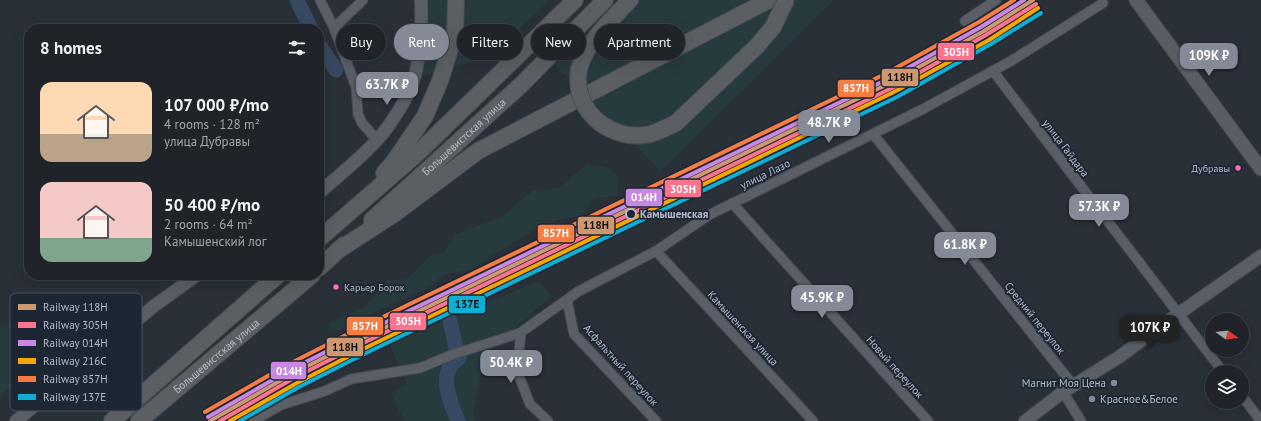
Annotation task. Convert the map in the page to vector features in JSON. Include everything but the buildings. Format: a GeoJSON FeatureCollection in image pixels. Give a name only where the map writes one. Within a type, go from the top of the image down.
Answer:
{"type":"FeatureCollection","features":[{"type":"Feature","properties":{"kind":"highway"},"geometry":{"type":"LineString","coordinates":[[349,213],[393,163],[425,116],[440,81],[455,33],[456,0]]}},
{"type":"Feature","properties":{"kind":"highway","name":"Большевистская улица"},"geometry":{"type":"LineString","coordinates":[[324,235],[419,152],[575,0]]}},
{"type":"Feature","properties":{"kind":"highway","name":"Большевистская улица"},"geometry":{"type":"LineString","coordinates":[[324,263],[521,85],[605,0]]}},
{"type":"Feature","properties":{"kind":"highway"},"geometry":{"type":"LineString","coordinates":[[630,0],[590,44],[579,70],[578,82],[581,98],[589,113],[597,122],[620,133],[634,135],[650,134],[676,123],[757,46],[773,27],[786,0]]}},
{"type":"Feature","properties":{"kind":"highway"},"geometry":{"type":"LineString","coordinates":[[337,251],[394,214],[478,151],[769,0]]}},
{"type":"Feature","properties":{"kind":"highway","name":"Большевистская улица"},"geometry":{"type":"LineString","coordinates":[[142,395],[272,280]]}},
{"type":"Feature","properties":{"kind":"highway","name":"Большевистская улица"},"geometry":{"type":"LineString","coordinates":[[139,421],[306,280]]}},
{"type":"Feature","properties":{"kind":"highway","name":"Большевистская улица"},"geometry":{"type":"LineString","coordinates":[[112,421],[123,411]]}},
{"type":"Feature","properties":{"kind":"main road"},"geometry":{"type":"LineString","coordinates":[[1136,0],[1261,169]]}},
{"type":"Feature","properties":{"kind":"street"},"geometry":{"type":"LineString","coordinates":[[320,0],[334,28],[356,87],[358,114],[362,123],[377,140]]}},
{"type":"Feature","properties":{"kind":"street"},"geometry":{"type":"LineString","coordinates":[[334,28],[362,0]]}},
{"type":"Feature","properties":{"kind":"street"},"geometry":{"type":"LineString","coordinates":[[324,188],[387,129],[413,83],[421,44],[421,0]]}},
{"type":"Feature","properties":{"kind":"street"},"geometry":{"type":"LineString","coordinates":[[965,21],[996,0]]}},
{"type":"Feature","properties":{"kind":"street","name":"улица Лазо"},"geometry":{"type":"LineString","coordinates":[[253,421],[281,405],[324,391],[351,379],[420,368],[451,355],[521,332],[579,291],[656,252],[709,215],[873,134],[993,71],[1103,4]]}},
{"type":"Feature","properties":{"kind":"street","name":"улица Гайдара"},"geometry":{"type":"LineString","coordinates":[[993,71],[1218,365]]}},
{"type":"Feature","properties":{"kind":"street","name":"Средний переулок"},"geometry":{"type":"LineString","coordinates":[[873,134],[1073,385]]}},
{"type":"Feature","properties":{"kind":"street","name":"Новый переулок"},"geometry":{"type":"LineString","coordinates":[[732,203],[928,421]]}},
{"type":"Feature","properties":{"kind":"street","name":"Камышенская улица"},"geometry":{"type":"LineString","coordinates":[[656,252],[813,421]]}},
{"type":"Feature","properties":{"kind":"street"},"geometry":{"type":"LineString","coordinates":[[1025,421],[1073,385],[1119,357],[1261,256]]}},
{"type":"Feature","properties":{"kind":"street"},"geometry":{"type":"LineString","coordinates":[[142,316],[190,280]]}},
{"type":"Feature","properties":{"kind":"street","name":"Асфальтный переулок"},"geometry":{"type":"LineString","coordinates":[[567,300],[574,334],[656,421]]}},
{"type":"Feature","properties":{"kind":"street"},"geometry":{"type":"LineString","coordinates":[[521,332],[517,371],[530,404],[548,421]]}},
{"type":"Feature","properties":{"kind":"street"},"geometry":{"type":"LineString","coordinates":[[1063,392],[1082,421]]}},
{"type":"Feature","properties":{"kind":"street"},"geometry":{"type":"LineString","coordinates":[[1249,405],[1261,421]]}},
{"type":"Feature","properties":{"kind":"street"},"geometry":{"type":"LineString","coordinates":[[16,421],[28,411]]}},
{"type":"Feature","properties":{"kind":"green space"},"geometry":{"type":"Polygon","coordinates":[[[427,0],[549,0],[523,25],[523,24],[457,24],[457,60],[476,60],[421,77],[422,60],[449,60],[449,24],[425,24],[427,0]]]}},
{"type":"Feature","properties":{"kind":"green space"},"geometry":{"type":"Polygon","coordinates":[[[621,0],[834,0],[661,171],[555,65],[560,60],[586,60],[586,34],[594,27],[594,60],[685,60],[685,24],[597,24],[621,0]]]}},
{"type":"Feature","properties":{"kind":"green space"},"geometry":{"type":"Polygon","coordinates":[[[587,164],[610,168],[617,176],[618,196],[595,198],[581,215],[561,219],[532,231],[473,269],[442,275],[434,285],[364,317],[353,320],[341,329],[330,329],[330,323],[364,308],[388,280],[407,279],[430,256],[444,253],[454,235],[501,217],[532,191],[560,187],[587,164]]]}},
{"type":"Feature","properties":{"kind":"green space"},"geometry":{"type":"Polygon","coordinates":[[[539,281],[551,296],[486,354],[473,411],[476,421],[404,421],[391,393],[407,383],[389,344],[539,281]]]}},
{"type":"Feature","properties":{"kind":"green space"},"geometry":{"type":"Polygon","coordinates":[[[10,326],[10,388],[0,396],[0,327],[10,326]]]}},
{"type":"Feature","properties":{"kind":"waterway"},"geometry":{"type":"LineString","coordinates":[[297,0],[309,24]]}},
{"type":"Feature","properties":{"kind":"waterway"},"geometry":{"type":"LineString","coordinates":[[324,52],[336,70]]}},
{"type":"Feature","properties":{"kind":"waterway"},"geometry":{"type":"LineString","coordinates":[[450,321],[456,348]]}},
{"type":"Feature","properties":{"kind":"waterway"},"geometry":{"type":"LineString","coordinates":[[458,421],[450,400],[447,377],[448,370],[454,361],[459,358]]}},
{"type":"Feature","properties":{"kind":"rail line","name":"857Н"},"geometry":{"type":"LineString","coordinates":[[205,412],[287,365],[350,333],[885,74],[979,22],[1014,0]]}},
{"type":"Feature","properties":{"kind":"rail line","name":"014Н"},"geometry":{"type":"LineString","coordinates":[[208,417],[290,370],[353,338],[888,79],[981,27],[1024,0]]}},
{"type":"Feature","properties":{"kind":"rail line","name":"118Н"},"geometry":{"type":"LineString","coordinates":[[210,421],[292,374],[355,342],[890,83],[984,31],[1033,0]]}},
{"type":"Feature","properties":{"kind":"rail line","name":"305Н"},"geometry":{"type":"LineString","coordinates":[[220,421],[294,378],[357,346],[892,88],[986,35],[1036,4]]}},
{"type":"Feature","properties":{"kind":"rail line","name":"216С"},"geometry":{"type":"LineString","coordinates":[[230,421],[297,383],[359,351],[894,92],[989,40],[1038,8]]}},
{"type":"Feature","properties":{"kind":"rail line","name":"137Е"},"geometry":{"type":"LineString","coordinates":[[240,421],[299,387],[362,355],[897,97],[991,44],[1041,13]]}},
{"type":"Feature","properties":{"kind":"place","name":"Дубравы"},"geometry":{"type":"Point","coordinates":[1238,168]}},
{"type":"Feature","properties":{"kind":"place","name":"Камышенская"},"geometry":{"type":"Point","coordinates":[631,214]}},
{"type":"Feature","properties":{"kind":"place","name":"Карьер Борок"},"geometry":{"type":"Point","coordinates":[336,287]}},
{"type":"Feature","properties":{"kind":"place","name":"Магнит Моя Цена"},"geometry":{"type":"Point","coordinates":[1114,383]}},
{"type":"Feature","properties":{"kind":"place","name":"Красное&Белое"},"geometry":{"type":"Point","coordinates":[1092,399]}}]}
